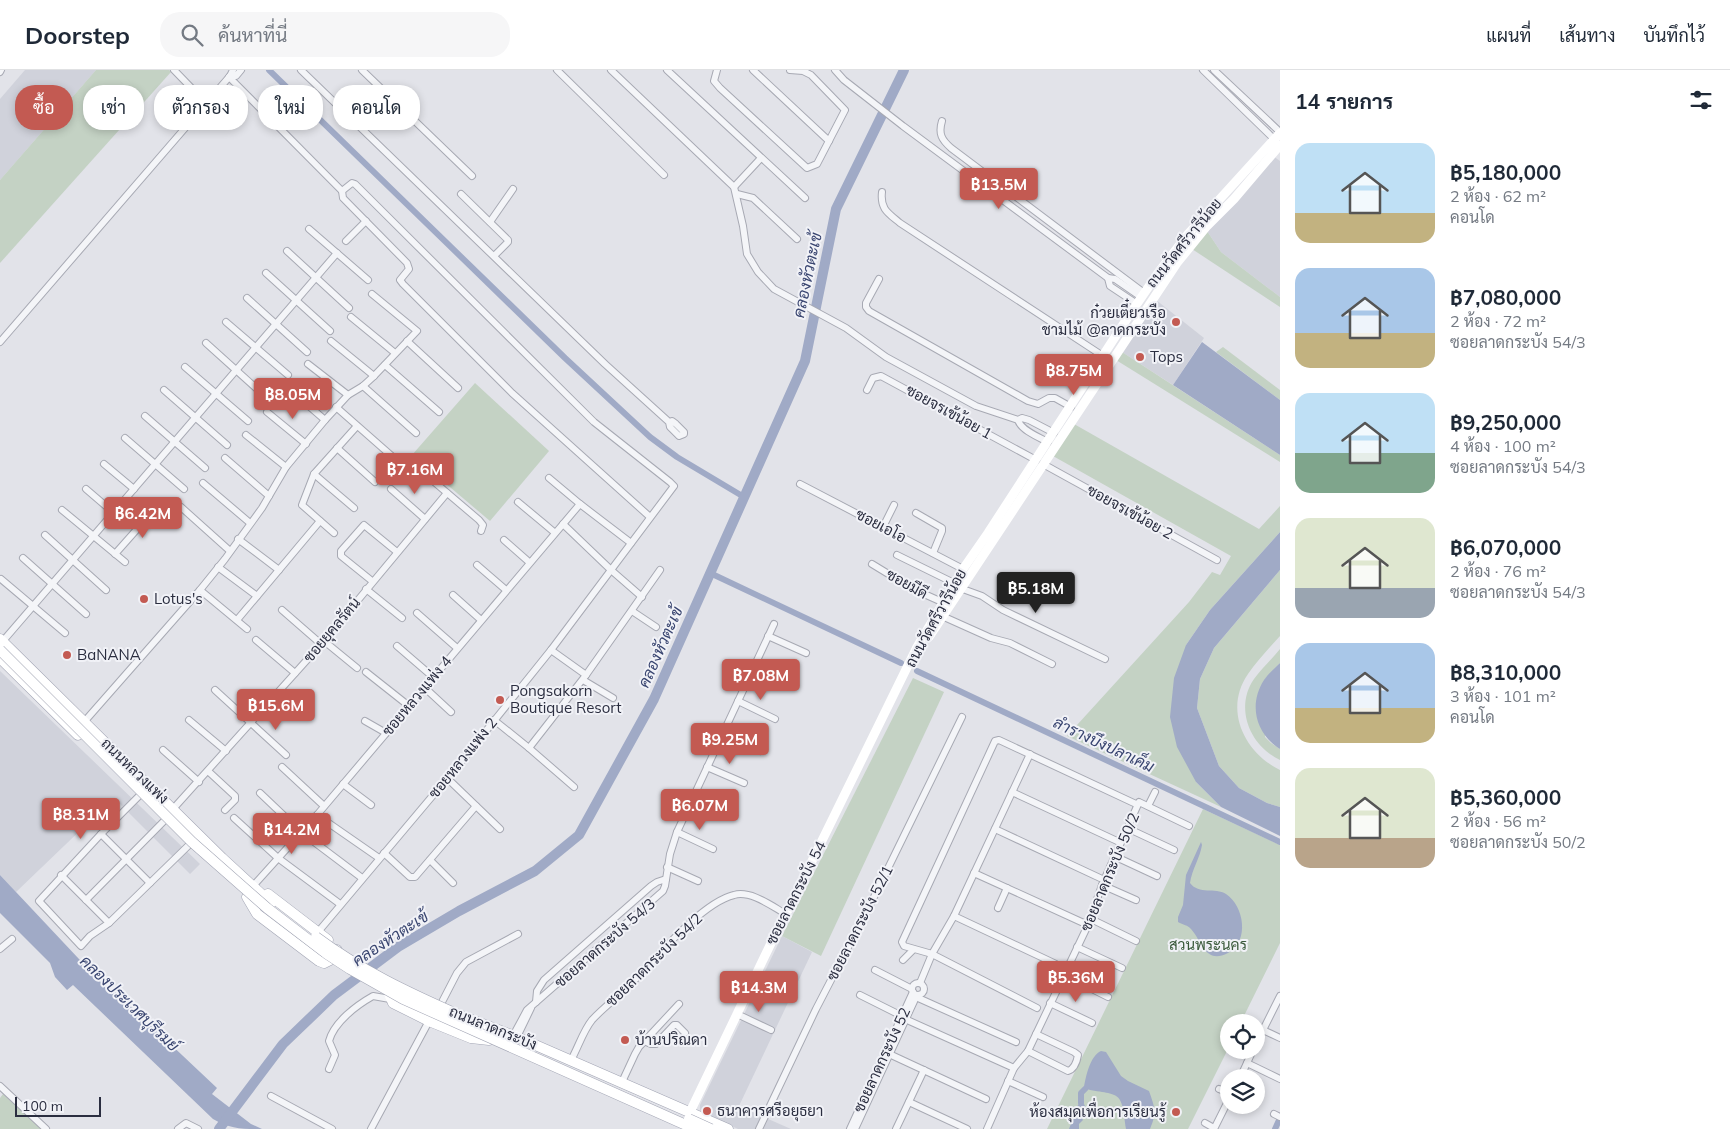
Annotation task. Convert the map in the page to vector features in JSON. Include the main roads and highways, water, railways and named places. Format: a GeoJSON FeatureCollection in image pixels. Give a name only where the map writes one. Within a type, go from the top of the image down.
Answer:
{"type":"FeatureCollection","features":[{"type":"Feature","properties":{"kind":"main road","name":"ถนนวัดศรีวารีน้อย"},"geometry":{"type":"LineString","coordinates":[[904,675],[942,602],[993,541],[1039,462],[1048,442],[1141,298],[1188,234],[1279,137]]}},
{"type":"Feature","properties":{"kind":"main road","name":"ถนนวัดศรีวารีน้อย"},"geometry":{"type":"LineString","coordinates":[[904,675],[942,616],[963,569],[990,530],[1177,263],[1207,226],[1234,198],[1279,137]]}},
{"type":"Feature","properties":{"kind":"main road"},"geometry":{"type":"LineString","coordinates":[[1141,298],[1147,306]]}},
{"type":"Feature","properties":{"kind":"main road"},"geometry":{"type":"LineString","coordinates":[[1,644],[192,842],[267,908],[327,954],[403,998],[695,1129]]}},
{"type":"Feature","properties":{"kind":"main road"},"geometry":{"type":"LineString","coordinates":[[1,644],[238,878],[271,908],[332,953],[369,976],[413,999],[573,1067],[711,1129]]}},
{"type":"Feature","properties":{"kind":"main road","name":"ถนนหลวงแพ่ง"},"geometry":{"type":"LineString","coordinates":[[1,644],[173,808],[253,887],[268,907]]}},
{"type":"Feature","properties":{"kind":"main road","name":"ถนนหลวงแพ่ง"},"geometry":{"type":"LineString","coordinates":[[0,658],[140,796],[247,897],[268,907]]}},
{"type":"Feature","properties":{"kind":"main road","name":"ซอยลาดกระบัง 54"},"geometry":{"type":"LineString","coordinates":[[690,1112],[904,675]]}},
{"type":"Feature","properties":{"kind":"main road"},"geometry":{"type":"LineString","coordinates":[[247,897],[256,914],[324,964],[330,960],[337,949],[336,947],[274,899],[253,887]]}},
{"type":"Feature","properties":{"kind":"main road","name":"ถนนลาดกระบัง"},"geometry":{"type":"LineString","coordinates":[[268,907],[312,946],[345,969],[397,999],[457,1020],[494,1029],[515,1037],[728,1129]]}},
{"type":"Feature","properties":{"kind":"main road"},"geometry":{"type":"LineString","coordinates":[[488,1040],[471,1038],[429,1021],[393,1003],[390,999],[395,985],[401,984],[442,1002],[486,1022],[494,1029]]}},
{"type":"Feature","properties":{"kind":"main road","name":"ถนนลาดกระบัง"},"geometry":{"type":"LineString","coordinates":[[457,1020],[488,1040],[684,1128]]}},
{"type":"Feature","properties":{"kind":"main road"},"geometry":{"type":"LineString","coordinates":[[684,1128],[690,1112]]}},
{"type":"Feature","properties":{"kind":"water"},"geometry":{"type":"Polygon","coordinates":[[[1202,342],[1280,400],[1280,455],[1173,385],[1202,342]]]}},
{"type":"Feature","properties":{"kind":"water"},"geometry":{"type":"Polygon","coordinates":[[[1280,532],[1280,570],[1214,648],[1200,679],[1197,708],[1219,766],[1239,788],[1267,803],[1280,807],[1280,836],[1221,807],[1196,782],[1177,747],[1170,717],[1174,678],[1186,645],[1210,610],[1280,532]]]}},
{"type":"Feature","properties":{"kind":"water"},"geometry":{"type":"Polygon","coordinates":[[[1280,663],[1280,749],[1272,743],[1260,727],[1257,718],[1256,699],[1264,680],[1280,663]]]}},
{"type":"Feature","properties":{"kind":"water"},"geometry":{"type":"Polygon","coordinates":[[[1201,842],[1201,850],[1190,883],[1198,889],[1226,894],[1237,907],[1242,924],[1240,940],[1235,948],[1220,956],[1209,954],[1190,928],[1178,922],[1183,905],[1186,875],[1201,842]]]}},
{"type":"Feature","properties":{"kind":"water"},"geometry":{"type":"Polygon","coordinates":[[[0,875],[110,992],[113,990],[217,1088],[212,1094],[251,1124],[262,1129],[236,1128],[213,1119],[73,985],[67,990],[55,977],[50,963],[0,913],[0,875]]]}},
{"type":"Feature","properties":{"kind":"water"},"geometry":{"type":"Polygon","coordinates":[[[1101,1051],[1106,1052],[1121,1076],[1149,1091],[1154,1110],[1154,1119],[1150,1129],[1126,1129],[1123,1107],[1118,1097],[1113,1094],[1085,1089],[1089,1067],[1094,1057],[1101,1051]]]}},
{"type":"Feature","properties":{"kind":"water"},"geometry":{"type":"Polygon","coordinates":[[[1084,1104],[1087,1110],[1081,1113],[1080,1116],[1083,1120],[1079,1124],[1079,1129],[1069,1129],[1078,1105],[1084,1104]]]}},
{"type":"Feature","properties":{"kind":"waterway"},"geometry":{"type":"LineString","coordinates":[[269,70],[565,358],[650,437],[677,457],[744,497]]}},
{"type":"Feature","properties":{"kind":"waterway","name":"คลองหัวตะเข้"},"geometry":{"type":"LineString","coordinates":[[219,1129],[283,1044],[334,995],[398,947],[459,911],[535,871],[579,835],[654,699],[805,361],[836,209],[904,70]]}},
{"type":"Feature","properties":{"kind":"waterway","name":"ลำรางบึงปลาเค็ม"},"geometry":{"type":"LineString","coordinates":[[710,573],[901,663]]}},
{"type":"Feature","properties":{"kind":"waterway","name":"ลำรางบึงปลาเค็ม"},"geometry":{"type":"LineString","coordinates":[[917,671],[1280,842]]}},
{"type":"Feature","properties":{"kind":"waterway"},"geometry":{"type":"LineString","coordinates":[[1081,1103],[1081,1093],[1085,1089]]}},
{"type":"Feature","properties":{"kind":"waterway"},"geometry":{"type":"LineString","coordinates":[[1275,1129],[1280,1118]]}},
{"type":"Feature","properties":{"kind":"place","name":"ก๋วยเตี๋ยวเรือ ชามไม้ @ลาดกระบัง"},"geometry":{"type":"Point","coordinates":[1176,322]}},
{"type":"Feature","properties":{"kind":"place","name":"Tops"},"geometry":{"type":"Point","coordinates":[1140,357]}},
{"type":"Feature","properties":{"kind":"place","name":"Lotus's"},"geometry":{"type":"Point","coordinates":[144,599]}},
{"type":"Feature","properties":{"kind":"place","name":"BaNANA"},"geometry":{"type":"Point","coordinates":[67,655]}},
{"type":"Feature","properties":{"kind":"place","name":"Pongsakorn Boutique Resort"},"geometry":{"type":"Point","coordinates":[500,700]}},
{"type":"Feature","properties":{"kind":"place","name":"บ้านปริณดา"},"geometry":{"type":"Point","coordinates":[625,1040]}},
{"type":"Feature","properties":{"kind":"place","name":"ธนาคารศรีอยุธยา"},"geometry":{"type":"Point","coordinates":[707,1111]}},
{"type":"Feature","properties":{"kind":"place","name":"ห้องสมุดเพื่อการเรียนรู้"},"geometry":{"type":"Point","coordinates":[1176,1112]}},
{"type":"Feature","properties":{"kind":"park label","name":"สวนพระนคร"},"geometry":{"type":"Point","coordinates":[1208,945]}},
{"type":"Feature","properties":{"kind":"water label","name":"คลองประเวศบุรีรมย์"},"geometry":{"type":"Point","coordinates":[130,1003]}}]}
